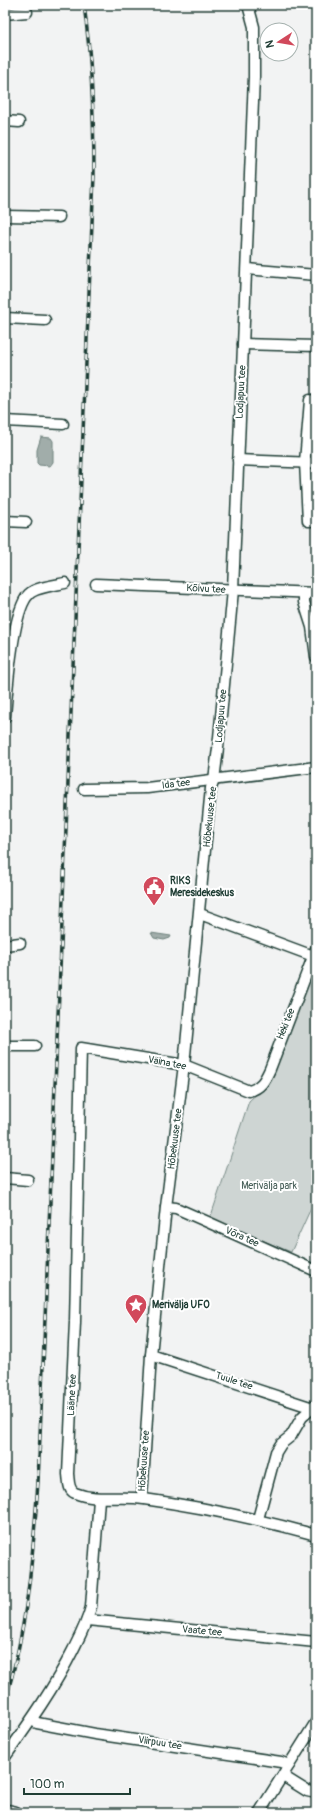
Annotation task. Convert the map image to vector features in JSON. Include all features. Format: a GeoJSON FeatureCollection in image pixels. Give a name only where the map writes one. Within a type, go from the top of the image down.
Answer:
{"type":"FeatureCollection","features":[{"type":"Feature","properties":{"kind":"main road"},"geometry":{"type":"LineString","coordinates":[[5,1811],[14,1813]]}},
{"type":"Feature","properties":{"kind":"street","name":"Lodjapuu tee"},"geometry":{"type":"LineString","coordinates":[[214,780],[233,590],[254,70],[254,27],[248,5]]}},
{"type":"Feature","properties":{"kind":"street"},"geometry":{"type":"LineString","coordinates":[[5,14],[28,12]]}},
{"type":"Feature","properties":{"kind":"street"},"geometry":{"type":"LineString","coordinates":[[5,121],[20,122]]}},
{"type":"Feature","properties":{"kind":"street"},"geometry":{"type":"LineString","coordinates":[[5,216],[60,217]]}},
{"type":"Feature","properties":{"kind":"street"},"geometry":{"type":"LineString","coordinates":[[247,269],[316,275]]}},
{"type":"Feature","properties":{"kind":"street"},"geometry":{"type":"LineString","coordinates":[[5,318],[45,320]]}},
{"type":"Feature","properties":{"kind":"street"},"geometry":{"type":"LineString","coordinates":[[243,344],[316,346]]}},
{"type":"Feature","properties":{"kind":"street"},"geometry":{"type":"LineString","coordinates":[[310,400],[305,462],[308,521],[316,521]]}},
{"type":"Feature","properties":{"kind":"street"},"geometry":{"type":"LineString","coordinates":[[5,421],[63,424]]}},
{"type":"Feature","properties":{"kind":"street"},"geometry":{"type":"LineString","coordinates":[[238,460],[316,463]]}},
{"type":"Feature","properties":{"kind":"street"},"geometry":{"type":"LineString","coordinates":[[5,521],[26,522]]}},
{"type":"Feature","properties":{"kind":"street"},"geometry":{"type":"LineString","coordinates":[[5,717],[7,670],[20,611],[30,593],[46,586],[65,583]]}},
{"type":"Feature","properties":{"kind":"street","name":"Kõivu tee"},"geometry":{"type":"LineString","coordinates":[[96,584],[316,593]]}},
{"type":"Feature","properties":{"kind":"street"},"geometry":{"type":"LineString","coordinates":[[304,593],[304,602],[312,627],[316,657]]}},
{"type":"Feature","properties":{"kind":"street","name":"Ida tee"},"geometry":{"type":"LineString","coordinates":[[84,789],[147,788],[316,767]]}},
{"type":"Feature","properties":{"kind":"street","name":"Hõbekuuse tee"},"geometry":{"type":"LineString","coordinates":[[142,1498],[151,1354],[166,1207],[184,1065],[200,914],[211,788],[214,780]]}},
{"type":"Feature","properties":{"kind":"street"},"geometry":{"type":"LineString","coordinates":[[200,914],[316,954]]}},
{"type":"Feature","properties":{"kind":"street"},"geometry":{"type":"LineString","coordinates":[[5,945],[20,943]]}},
{"type":"Feature","properties":{"kind":"street","name":"Heki tee"},"geometry":{"type":"LineString","coordinates":[[250,1091],[258,1089],[265,1080],[285,1027],[316,954]]}},
{"type":"Feature","properties":{"kind":"street"},"geometry":{"type":"LineString","coordinates":[[5,1046],[35,1046]]}},
{"type":"Feature","properties":{"kind":"street","name":"Väina tee"},"geometry":{"type":"LineString","coordinates":[[81,1048],[184,1065],[250,1091]]}},
{"type":"Feature","properties":{"kind":"street","name":"Lääne tee"},"geometry":{"type":"LineString","coordinates":[[81,1048],[75,1322],[68,1474],[70,1489],[74,1492],[100,1499],[106,1497],[142,1498],[204,1508],[258,1519],[316,1535]]}},
{"type":"Feature","properties":{"kind":"street"},"geometry":{"type":"LineString","coordinates":[[5,1178],[28,1180]]}},
{"type":"Feature","properties":{"kind":"street","name":"Võra tee"},"geometry":{"type":"LineString","coordinates":[[166,1207],[176,1208],[316,1270]]}},
{"type":"Feature","properties":{"kind":"street","name":"Tuule tee"},"geometry":{"type":"LineString","coordinates":[[151,1354],[315,1407]]}},
{"type":"Feature","properties":{"kind":"street"},"geometry":{"type":"LineString","coordinates":[[258,1519],[276,1452],[291,1436],[302,1417],[315,1407]]}},
{"type":"Feature","properties":{"kind":"street"},"geometry":{"type":"LineString","coordinates":[[5,1757],[32,1719],[62,1671],[87,1620],[91,1608],[100,1499]]}},
{"type":"Feature","properties":{"kind":"street","name":"Vaate tee"},"geometry":{"type":"LineString","coordinates":[[87,1620],[316,1642]]}},
{"type":"Feature","properties":{"kind":"street","name":"Viirpuu tee"},"geometry":{"type":"LineString","coordinates":[[32,1719],[37,1722],[95,1734],[281,1762],[289,1765]]}},
{"type":"Feature","properties":{"kind":"street"},"geometry":{"type":"LineString","coordinates":[[259,1813],[316,1722]]}},
{"type":"Feature","properties":{"kind":"street"},"geometry":{"type":"LineString","coordinates":[[282,1776],[307,1791],[316,1793]]}},
{"type":"Feature","properties":{"kind":"green space","name":"Merivälja park"},"geometry":{"type":"Polygon","coordinates":[[[316,961],[316,1197],[291,1252],[210,1219],[249,1101],[264,1087],[316,961]]]}},
{"type":"Feature","properties":{"kind":"shaded area"},"geometry":{"type":"Polygon","coordinates":[[[41,437],[51,438],[53,441],[53,462],[50,466],[39,465],[37,463],[37,450],[41,437]]]}},
{"type":"Feature","properties":{"kind":"shaded area"},"geometry":{"type":"Polygon","coordinates":[[[151,933],[171,936],[170,938],[164,940],[154,938],[151,933]]]}},
{"type":"Feature","properties":{"kind":"railway"},"geometry":{"type":"LineString","coordinates":[[5,1701],[13,1674],[24,1620],[34,1537],[38,1482],[94,176],[92,90],[84,5]]}},
{"type":"Feature","properties":{"kind":"place","name":"RIKS Meresidekeskus"},"geometry":{"type":"Point","coordinates":[154,906]}},
{"type":"Feature","properties":{"kind":"place","name":"Merivälja UFO"},"geometry":{"type":"Point","coordinates":[136,1324]}}]}
